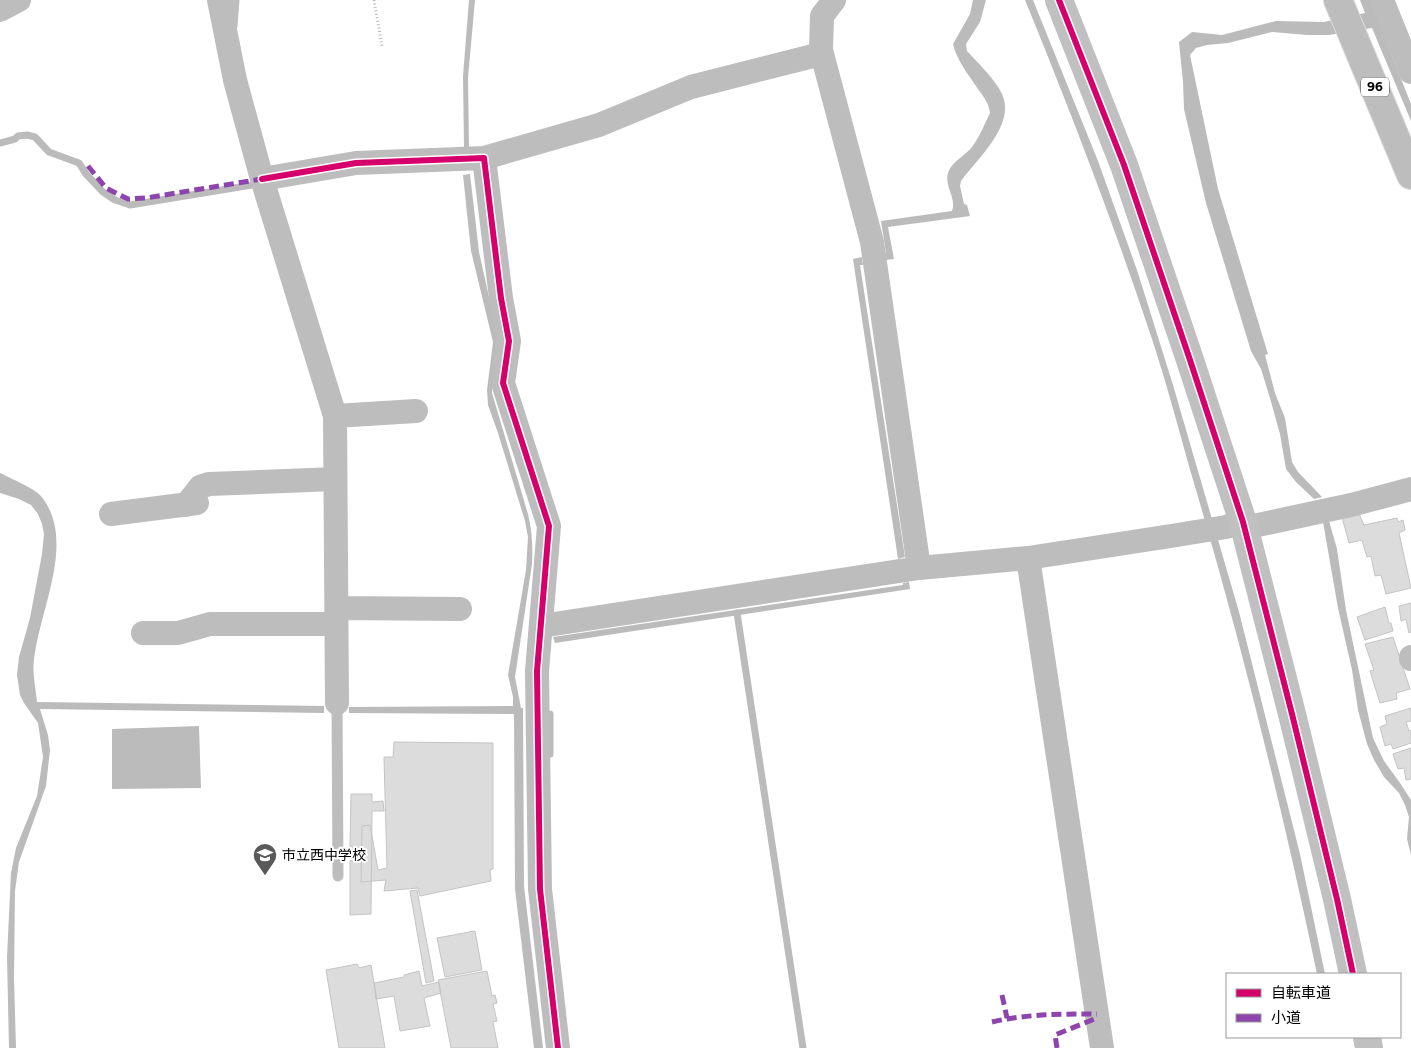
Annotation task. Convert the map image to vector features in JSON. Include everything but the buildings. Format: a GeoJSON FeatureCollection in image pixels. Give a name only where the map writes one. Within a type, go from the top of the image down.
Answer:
{"type":"FeatureCollection","features":[{"type":"Feature","properties":{"kind":"main road","name":"96"},"geometry":{"type":"LineString","coordinates":[[1338,0],[1408,161]]}},
{"type":"Feature","properties":{"kind":"street"},"geometry":{"type":"LineString","coordinates":[[0,10],[19,0]]}},
{"type":"Feature","properties":{"kind":"street"},"geometry":{"type":"LineString","coordinates":[[218,0],[235,80],[262,179],[335,416],[337,703]]}},
{"type":"Feature","properties":{"kind":"street"},"geometry":{"type":"LineString","coordinates":[[834,0],[822,16],[822,54],[872,242],[919,568]]}},
{"type":"Feature","properties":{"kind":"street"},"geometry":{"type":"LineString","coordinates":[[1059,0],[1124,165],[1243,525],[1334,889],[1353,973]]}},
{"type":"Feature","properties":{"kind":"street"},"geometry":{"type":"LineString","coordinates":[[1382,0],[1411,72]]}},
{"type":"Feature","properties":{"kind":"street"},"geometry":{"type":"LineString","coordinates":[[262,179],[356,163],[484,158],[599,125],[691,86],[822,54]]}},
{"type":"Feature","properties":{"kind":"street"},"geometry":{"type":"LineString","coordinates":[[484,158],[501,298],[509,341],[503,383],[549,526],[537,671],[540,889],[558,1048]]}},
{"type":"Feature","properties":{"kind":"street"},"geometry":{"type":"LineString","coordinates":[[335,416],[416,411]]}},
{"type":"Feature","properties":{"kind":"street"},"geometry":{"type":"LineString","coordinates":[[111,514],[192,504],[200,487],[209,484],[336,479]]}},
{"type":"Feature","properties":{"kind":"street"},"geometry":{"type":"LineString","coordinates":[[541,626],[919,568],[1028,558],[1243,525],[1351,505],[1411,489]]}},
{"type":"Feature","properties":{"kind":"street"},"geometry":{"type":"LineString","coordinates":[[1028,558],[1102,1048]]}},
{"type":"Feature","properties":{"kind":"street"},"geometry":{"type":"LineString","coordinates":[[143,633],[178,633],[210,624],[460,609]]}},
{"type":"Feature","properties":{"kind":"lane"},"geometry":{"type":"LineString","coordinates":[[230,58],[234,0]]}},
{"type":"Feature","properties":{"kind":"lane"},"geometry":{"type":"LineString","coordinates":[[337,703],[338,876]]}},
{"type":"Feature","properties":{"kind":"path"},"geometry":{"type":"LineString","coordinates":[[374,0],[382,46]]}},
{"type":"Feature","properties":{"kind":"shaded area"},"geometry":{"type":"Polygon","coordinates":[[[469,0],[475,0],[468,78],[469,148],[464,148],[463,76],[469,0]]]}},
{"type":"Feature","properties":{"kind":"shaded area"},"geometry":{"type":"Polygon","coordinates":[[[973,0],[986,0],[980,22],[966,44],[967,51],[986,71],[1002,94],[1005,106],[1000,129],[985,152],[961,181],[960,186],[964,204],[967,205],[970,216],[888,227],[894,259],[885,260],[883,253],[886,253],[881,221],[952,211],[953,202],[947,178],[948,173],[952,165],[975,143],[990,113],[986,100],[960,62],[953,44],[970,14],[973,0]]]}},
{"type":"Feature","properties":{"kind":"shaded area"},"geometry":{"type":"Polygon","coordinates":[[[1025,0],[1033,0],[1098,161],[1137,270],[1173,385],[1239,612],[1300,854],[1325,973],[1317,973],[1275,785],[1243,660],[1162,370],[1137,293],[1075,125],[1025,0]]]}},
{"type":"Feature","properties":{"kind":"shaded area"},"geometry":{"type":"Polygon","coordinates":[[[1360,0],[1376,0],[1386,41],[1411,104],[1411,121],[1372,28],[1329,35],[1272,32],[1228,43],[1196,48],[1190,55],[1218,189],[1268,354],[1265,355],[1275,393],[1285,418],[1292,462],[1298,472],[1322,497],[1314,499],[1296,482],[1286,469],[1280,434],[1270,398],[1261,369],[1251,351],[1206,203],[1184,109],[1179,42],[1192,32],[1222,35],[1276,21],[1324,22],[1365,13],[1360,0]]]}},
{"type":"Feature","properties":{"kind":"shaded area"},"geometry":{"type":"Polygon","coordinates":[[[470,174],[479,252],[497,333],[498,348],[492,393],[528,514],[532,539],[532,564],[515,677],[521,708],[523,708],[524,886],[543,1048],[534,1048],[515,889],[514,714],[349,713],[349,707],[513,706],[508,675],[526,570],[528,537],[525,521],[488,405],[487,390],[493,342],[471,251],[463,175],[470,174]]]}},
{"type":"Feature","properties":{"kind":"shaded area"},"geometry":{"type":"Polygon","coordinates":[[[862,257],[863,265],[860,265],[905,557],[898,559],[853,259],[862,257]]]}},
{"type":"Feature","properties":{"kind":"shaded area"},"geometry":{"type":"Polygon","coordinates":[[[0,473],[27,486],[40,495],[51,513],[56,532],[53,575],[34,660],[37,702],[324,706],[324,713],[40,709],[48,735],[50,750],[46,786],[19,862],[15,891],[14,979],[16,1048],[9,1048],[7,957],[11,873],[16,848],[37,796],[43,757],[38,723],[20,695],[17,675],[19,657],[30,618],[44,534],[38,514],[31,505],[0,493],[0,473]]]}},
{"type":"Feature","properties":{"kind":"shaded area"},"geometry":{"type":"Polygon","coordinates":[[[1329,521],[1337,549],[1346,610],[1373,738],[1384,761],[1411,800],[1411,855],[1407,839],[1409,817],[1405,805],[1399,793],[1384,777],[1374,760],[1367,744],[1358,710],[1323,522],[1329,521]]]}},
{"type":"Feature","properties":{"kind":"shaded area"},"geometry":{"type":"Polygon","coordinates":[[[909,582],[910,589],[555,643],[553,637],[903,585],[903,583],[909,582]]]}},
{"type":"Feature","properties":{"kind":"shaded area"},"geometry":{"type":"Polygon","coordinates":[[[199,726],[201,788],[112,789],[112,729],[199,726]]]}},
{"type":"Feature","properties":{"kind":"waterway"},"geometry":{"type":"LineString","coordinates":[[0,143],[15,139],[18,136],[27,135],[35,137],[49,152],[79,163],[86,174],[103,192],[115,200],[130,205],[252,185]]}},
{"type":"Feature","properties":{"kind":"waterway"},"geometry":{"type":"LineString","coordinates":[[737,613],[803,1048]]}},
{"type":"Feature","properties":{"kind":"waterway"},"geometry":{"type":"LineString","coordinates":[[550,714],[550,754]]}},
{"type":"Feature","properties":{"kind":"marked path"},"geometry":{"type":"LineString","coordinates":[[88,166],[106,188],[128,199],[146,198],[262,179]]}},
{"type":"Feature","properties":{"kind":"marked path"},"geometry":{"type":"LineString","coordinates":[[1002,995],[1007,1018]]}},
{"type":"Feature","properties":{"kind":"marked path"},"geometry":{"type":"LineString","coordinates":[[992,1022],[1057,1014],[1097,1014]]}},
{"type":"Feature","properties":{"kind":"marked path"},"geometry":{"type":"LineString","coordinates":[[1057,1048],[1055,1035],[1097,1018]]}},
{"type":"Feature","properties":{"kind":"cycle path"},"geometry":{"type":"LineString","coordinates":[[1059,0],[1124,165],[1243,522],[1292,714],[1337,899],[1353,973]]}},
{"type":"Feature","properties":{"kind":"cycle path"},"geometry":{"type":"LineString","coordinates":[[262,179],[356,163],[484,158],[501,298],[509,341],[503,383],[549,526],[537,671],[540,889],[558,1048]]}},
{"type":"Feature","properties":{"kind":"place","name":"市立西中学校"},"geometry":{"type":"Point","coordinates":[265,876]}}]}
